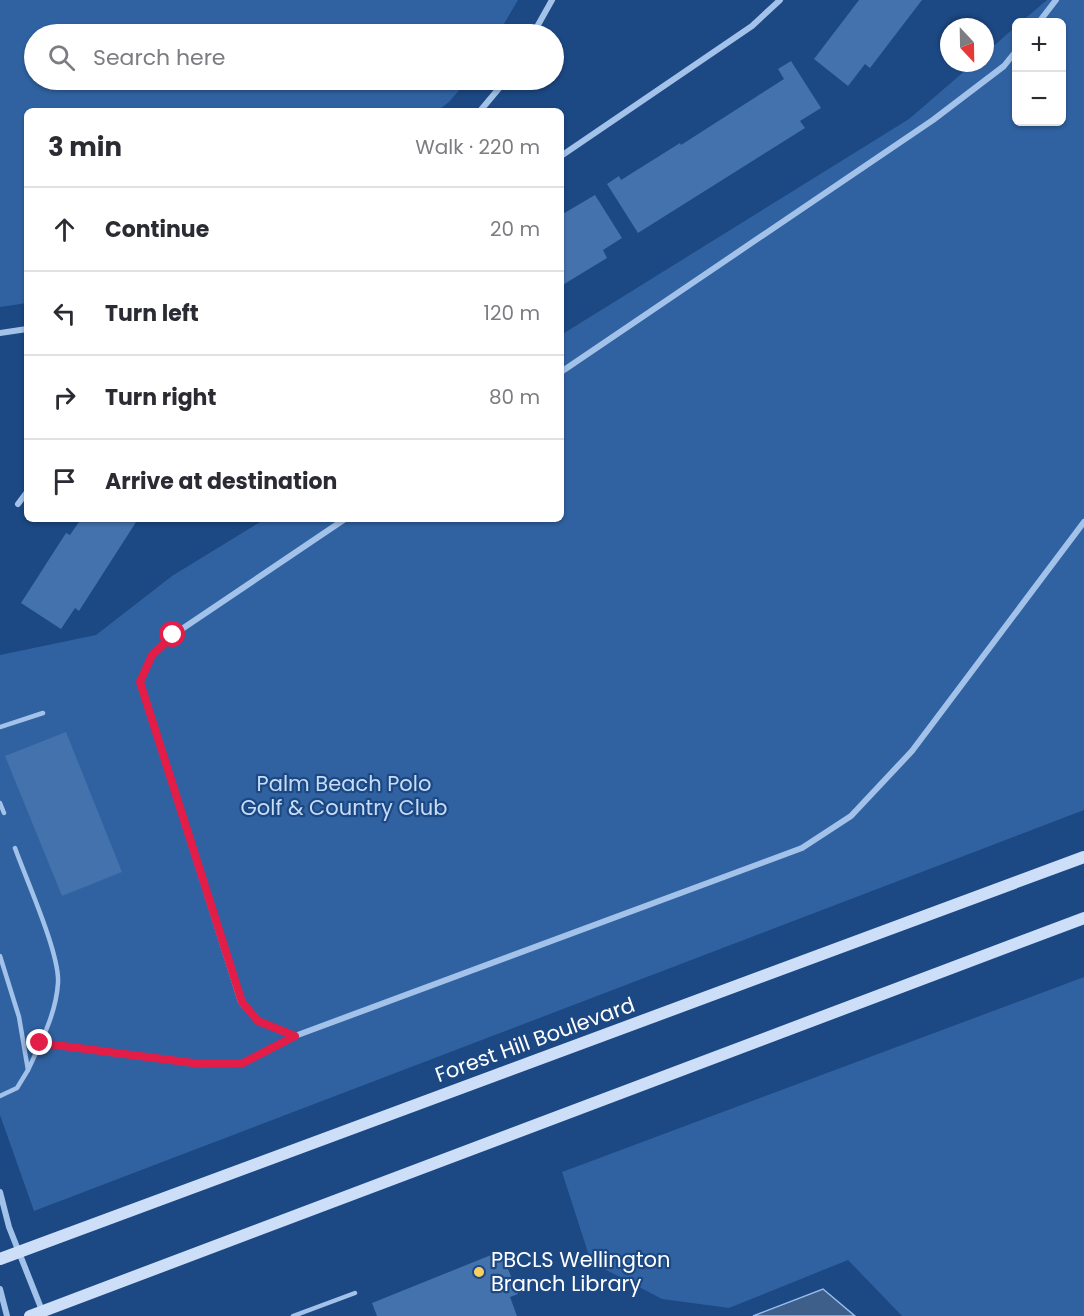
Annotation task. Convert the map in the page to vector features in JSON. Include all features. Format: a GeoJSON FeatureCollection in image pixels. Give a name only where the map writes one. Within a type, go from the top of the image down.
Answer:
{"type":"FeatureCollection","features":[{"type":"Feature","properties":{"kind":"main road","name":"Forest Hill Boulevard"},"geometry":{"type":"LineString","coordinates":[[0,1259],[1084,857]]}},
{"type":"Feature","properties":{"kind":"main road"},"geometry":{"type":"LineString","coordinates":[[30,1316],[44,1313],[1084,918]]}},
{"type":"Feature","properties":{"kind":"street"},"geometry":{"type":"LineString","coordinates":[[539,24],[552,0]]}},
{"type":"Feature","properties":{"kind":"street"},"geometry":{"type":"LineString","coordinates":[[564,154],[752,26],[780,0]]}},
{"type":"Feature","properties":{"kind":"street"},"geometry":{"type":"LineString","coordinates":[[1042,18],[1056,0]]}},
{"type":"Feature","properties":{"kind":"street"},"geometry":{"type":"LineString","coordinates":[[564,370],[933,120],[1004,66],[1012,57]]}},
{"type":"Feature","properties":{"kind":"street"},"geometry":{"type":"LineString","coordinates":[[483,108],[498,90]]}},
{"type":"Feature","properties":{"kind":"street"},"geometry":{"type":"LineString","coordinates":[[0,333],[24,329]]}},
{"type":"Feature","properties":{"kind":"street"},"geometry":{"type":"LineString","coordinates":[[18,504],[24,496]]}},
{"type":"Feature","properties":{"kind":"street"},"geometry":{"type":"LineString","coordinates":[[341,522],[173,635],[152,655],[140,682],[242,1002],[258,1021],[295,1036],[802,848],[851,816],[912,751],[1084,522]]}},
{"type":"Feature","properties":{"kind":"street"},"geometry":{"type":"LineString","coordinates":[[0,1192],[29,1280],[44,1313]]}},
{"type":"Feature","properties":{"kind":"street"},"geometry":{"type":"LineString","coordinates":[[0,1289],[7,1316]]}},
{"type":"Feature","properties":{"kind":"lane"},"geometry":{"type":"LineString","coordinates":[[0,727],[43,713]]}},
{"type":"Feature","properties":{"kind":"lane"},"geometry":{"type":"LineString","coordinates":[[0,803],[4,813]]}},
{"type":"Feature","properties":{"kind":"lane"},"geometry":{"type":"LineString","coordinates":[[0,1096],[17,1088],[28,1070],[54,1007],[58,981],[47,936],[15,848]]}},
{"type":"Feature","properties":{"kind":"lane"},"geometry":{"type":"LineString","coordinates":[[0,956],[19,1017],[28,1070]]}},
{"type":"Feature","properties":{"kind":"lane"},"geometry":{"type":"LineString","coordinates":[[40,1043],[211,1064],[243,1063],[295,1036]]}},
{"type":"Feature","properties":{"kind":"lane"},"geometry":{"type":"LineString","coordinates":[[293,1316],[355,1293]]}},
{"type":"Feature","properties":{"kind":"green space"},"geometry":{"type":"Polygon","coordinates":[[[0,0],[518,0],[504,24],[24,24],[24,90],[459,90],[441,108],[24,108],[24,303],[0,307],[0,0]]]}},
{"type":"Feature","properties":{"kind":"green space","name":"Palm Beach Polo Golf & Country Club"},"geometry":{"type":"Polygon","coordinates":[[[1047,0],[1084,0],[1084,810],[34,1211],[0,1115],[0,655],[96,635],[172,576],[260,522],[564,522],[564,333],[909,119],[964,72],[994,72],[994,46],[1012,30],[1012,126],[1066,126],[1066,18],[1026,18],[1047,0]]]}},
{"type":"Feature","properties":{"kind":"green space"},"geometry":{"type":"Polygon","coordinates":[[[1084,977],[1084,1316],[902,1316],[848,1260],[729,1308],[662,1299],[591,1262],[562,1172],[1084,977]]]}},
{"type":"Feature","properties":{"kind":"shaded area"},"geometry":{"type":"Polygon","coordinates":[[[823,1289],[855,1316],[753,1316],[823,1289]]]}},
{"type":"Feature","properties":{"kind":"building"},"geometry":{"type":"Polygon","coordinates":[[[859,0],[922,0],[870,68],[865,64],[848,86],[814,59],[859,0]]]}},
{"type":"Feature","properties":{"kind":"building"},"geometry":{"type":"Polygon","coordinates":[[[791,61],[821,108],[800,121],[805,128],[638,233],[607,184],[619,176],[621,180],[680,143],[681,145],[784,79],[778,69],[791,61]]]}},
{"type":"Feature","properties":{"kind":"building"},"geometry":{"type":"Polygon","coordinates":[[[595,195],[622,238],[603,250],[607,258],[564,284],[564,213],[595,195]]]}},
{"type":"Feature","properties":{"kind":"building"},"geometry":{"type":"Polygon","coordinates":[[[79,522],[136,522],[79,611],[75,608],[61,629],[21,603],[66,533],[70,535],[79,522]]]}},
{"type":"Feature","properties":{"kind":"building"},"geometry":{"type":"Polygon","coordinates":[[[66,732],[122,872],[62,896],[5,756],[66,732]]]}},
{"type":"Feature","properties":{"kind":"building","name":"PBCLS Wellington Branch Library"},"geometry":{"type":"Polygon","coordinates":[[[501,1251],[518,1294],[510,1297],[517,1316],[377,1316],[372,1303],[501,1251]]]}},
{"type":"Feature","properties":{"kind":"place","name":"PBCLS Wellington Branch Library"},"geometry":{"type":"Point","coordinates":[479,1272]}},
{"type":"Feature","properties":{"kind":"route"},"geometry":{"type":"LineString","coordinates":[[40,1043],[201,1064],[243,1063],[295,1036],[258,1021],[242,1002],[140,682],[152,655],[173,635]]}}]}
